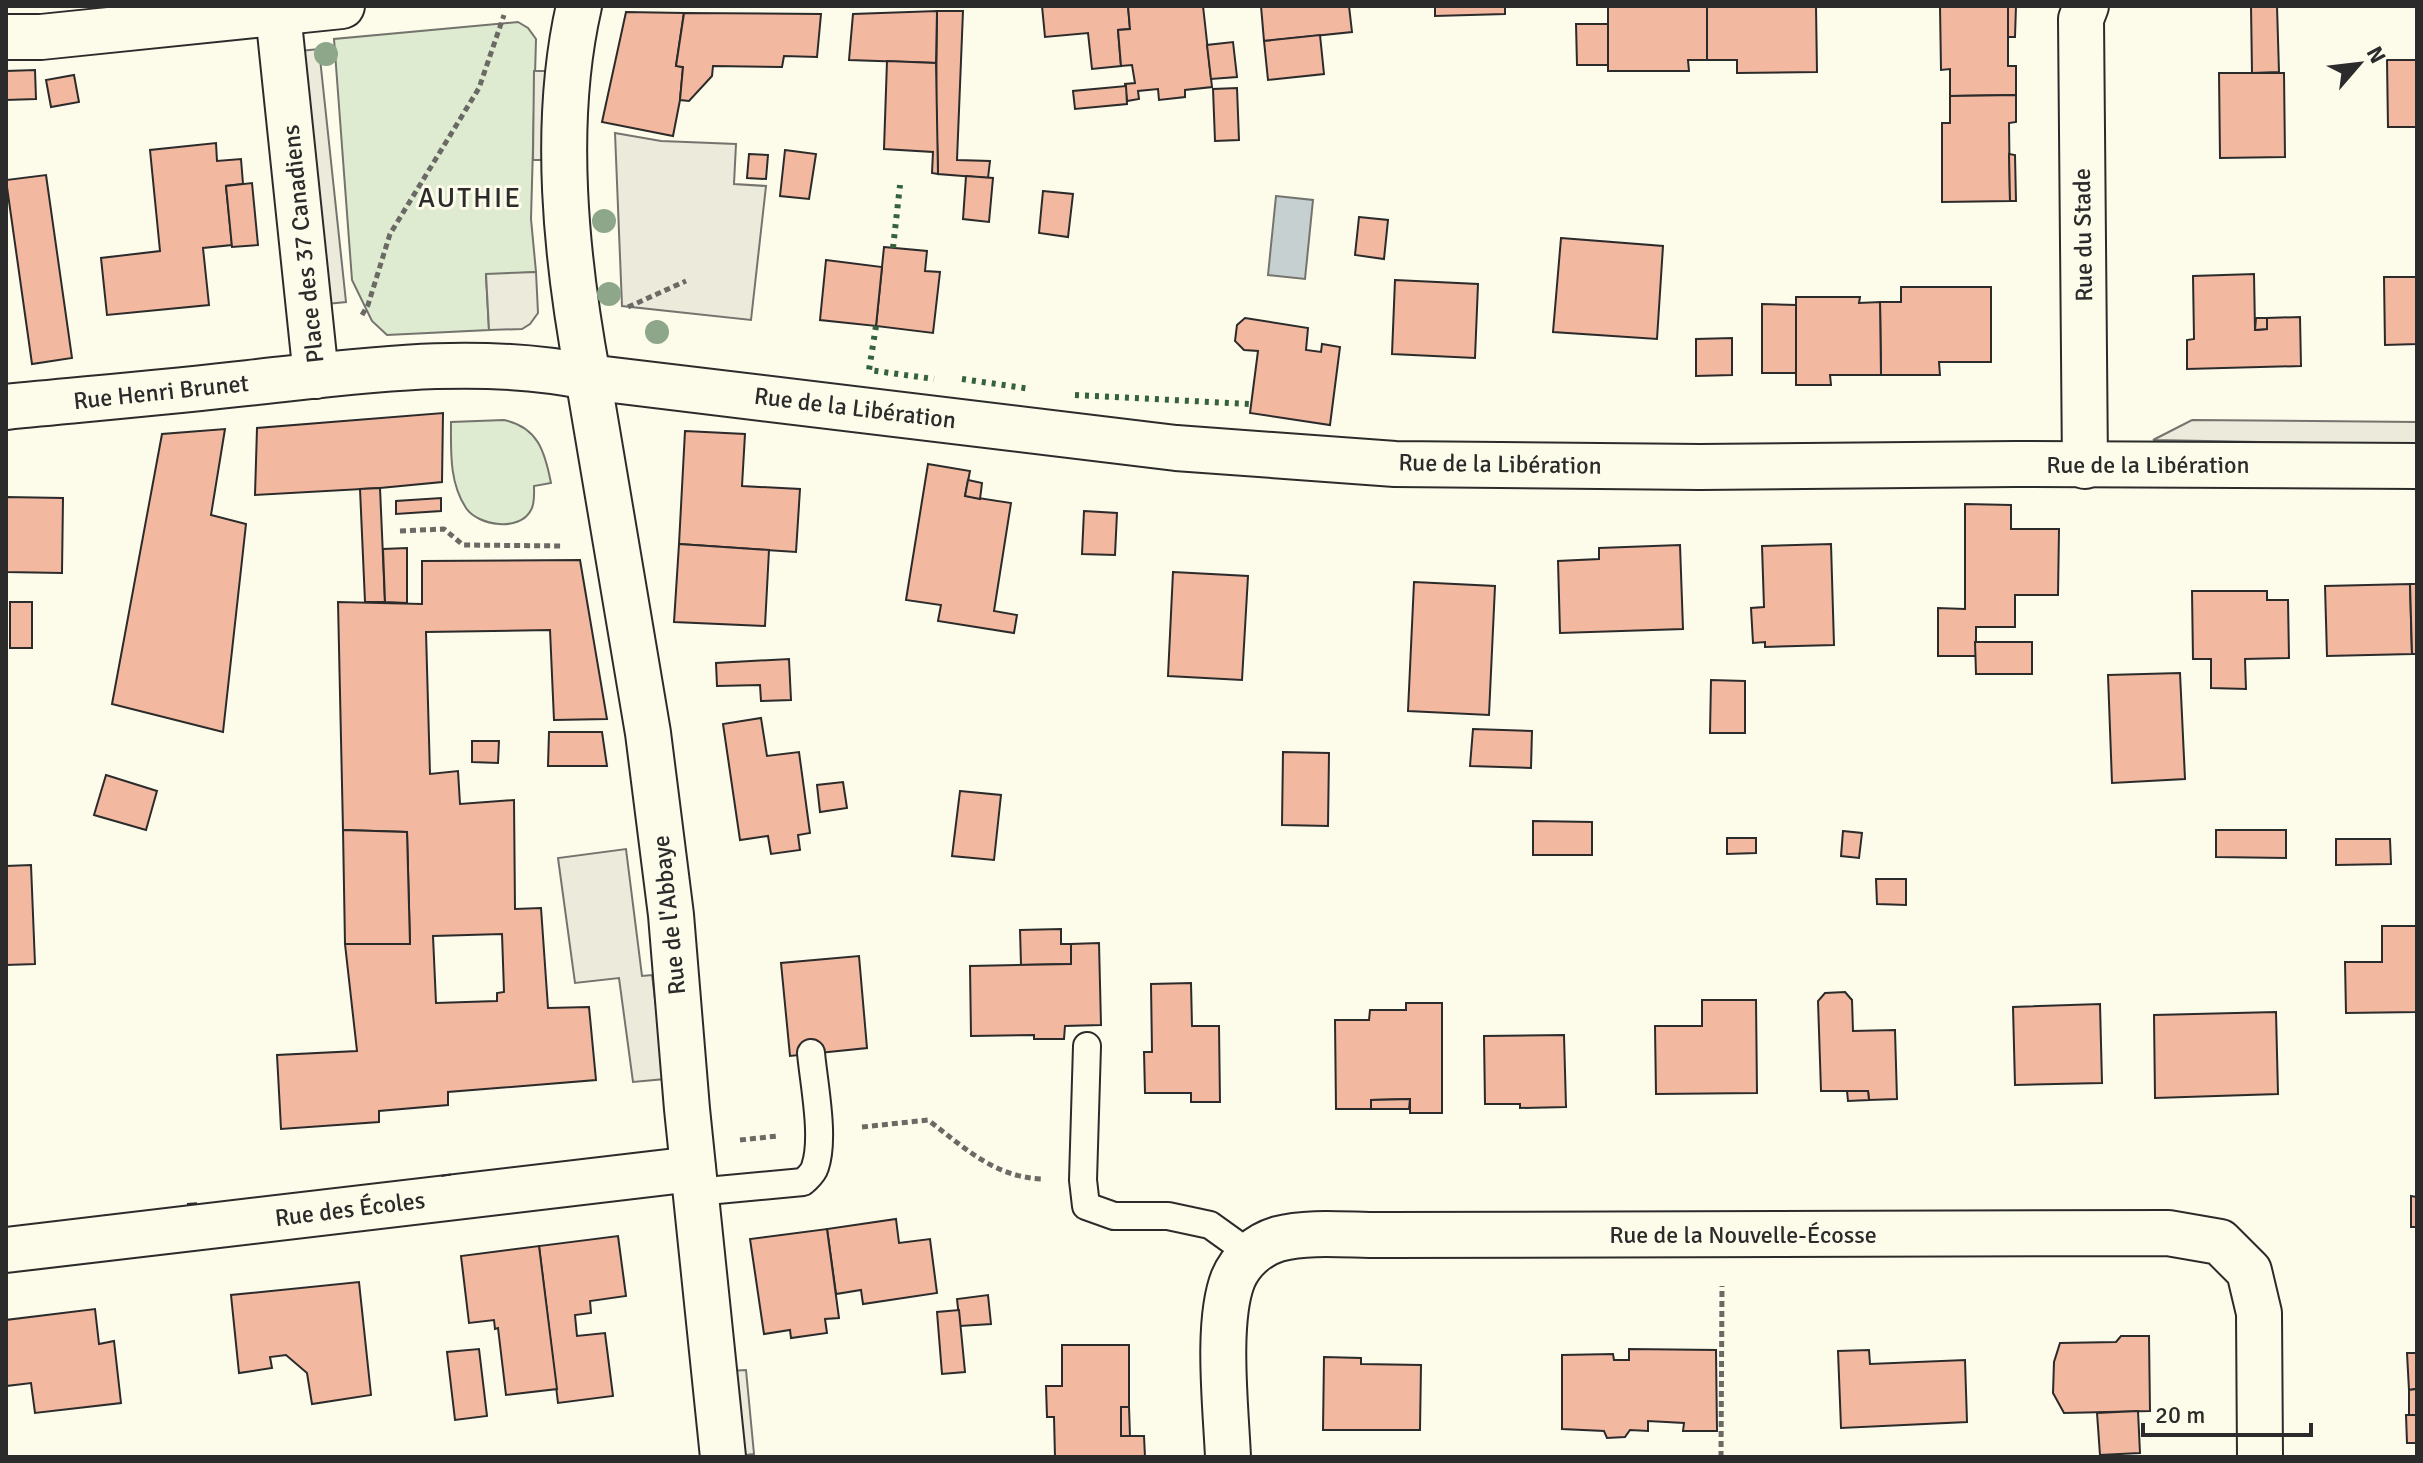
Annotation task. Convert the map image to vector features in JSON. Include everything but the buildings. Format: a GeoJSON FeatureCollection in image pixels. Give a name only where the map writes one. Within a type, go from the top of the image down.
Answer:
{"type":"FeatureCollection","features":[{"type":"Feature","properties":{"kind":"street"},"geometry":{"type":"LineString","coordinates":[[6,37],[41,37],[342,6]]}},
{"type":"Feature","properties":{"kind":"street"},"geometry":{"type":"LineString","coordinates":[[579,6],[567,91],[565,192],[570,270],[588,377]]}},
{"type":"Feature","properties":{"kind":"street","name":"Rue du Stade"},"geometry":{"type":"LineString","coordinates":[[2085,466],[2081,19],[2086,6]]}},
{"type":"Feature","properties":{"kind":"street","name":"Place des 37 Canadiens"},"geometry":{"type":"LineString","coordinates":[[278,13],[316,376],[384,368],[507,367],[556,370],[588,377]]}},
{"type":"Feature","properties":{"kind":"street","name":"Rue Henri Brunet"},"geometry":{"type":"LineString","coordinates":[[6,407],[316,376]]}},
{"type":"Feature","properties":{"kind":"street","name":"Rue de la Libération"},"geometry":{"type":"LineString","coordinates":[[588,377],[1176,448],[1395,464],[1700,467],[2417,466]]}},
{"type":"Feature","properties":{"kind":"street","name":"Rue de l'Abbaye"},"geometry":{"type":"LineString","coordinates":[[588,377],[648,733],[671,915],[723,1457]]}},
{"type":"Feature","properties":{"kind":"street","name":"Rue des Écoles"},"geometry":{"type":"LineString","coordinates":[[6,1250],[695,1180]]}},
{"type":"Feature","properties":{"kind":"street","name":"Rue de la Nouvelle-Écosse"},"geometry":{"type":"LineString","coordinates":[[1249,1253],[1277,1239],[1307,1236],[2168,1233],[2220,1242],[2249,1271],[2259,1313],[2260,1457]]}},
{"type":"Feature","properties":{"kind":"street"},"geometry":{"type":"LineString","coordinates":[[1228,1457],[1223,1362],[1226,1311],[1233,1279],[1249,1253]]}},
{"type":"Feature","properties":{"kind":"lane"},"geometry":{"type":"LineString","coordinates":[[1087,1046],[1083,1180],[1086,1206],[1114,1216],[1168,1216],[1210,1225],[1249,1253]]}},
{"type":"Feature","properties":{"kind":"lane"},"geometry":{"type":"LineString","coordinates":[[695,1180],[803,1182],[814,1172],[818,1132],[811,1053]]}},
{"type":"Feature","properties":{"kind":"path"},"geometry":{"type":"LineString","coordinates":[[359,319],[368,305],[390,234],[479,88],[504,15]]}},
{"type":"Feature","properties":{"kind":"path"},"geometry":{"type":"LineString","coordinates":[[620,310],[686,281]]}},
{"type":"Feature","properties":{"kind":"path"},"geometry":{"type":"LineString","coordinates":[[400,531],[444,529],[463,545],[569,546]]}},
{"type":"Feature","properties":{"kind":"path"},"geometry":{"type":"LineString","coordinates":[[850,1128],[928,1120],[992,1168],[1027,1178],[1083,1180]]}},
{"type":"Feature","properties":{"kind":"path"},"geometry":{"type":"LineString","coordinates":[[739,1140],[784,1135]]}},
{"type":"Feature","properties":{"kind":"path"},"geometry":{"type":"LineString","coordinates":[[1721,1457],[1722,1236]]}},
{"type":"Feature","properties":{"kind":"green space"},"geometry":{"type":"Polygon","coordinates":[[[518,22],[528,28],[536,39],[531,219],[536,272],[486,275],[489,330],[387,335],[372,321],[352,280],[334,39],[518,22]]]}},
{"type":"Feature","properties":{"kind":"green space"},"geometry":{"type":"Polygon","coordinates":[[[504,420],[525,428],[538,442],[551,483],[534,486],[533,504],[526,517],[518,522],[499,524],[472,514],[460,498],[452,466],[451,422],[504,420]]]}},
{"type":"Feature","properties":{"kind":"shaded area"},"geometry":{"type":"Polygon","coordinates":[[[319,49],[346,302],[327,304],[300,51],[319,49]]]}},
{"type":"Feature","properties":{"kind":"shaded area"},"geometry":{"type":"Polygon","coordinates":[[[534,71],[550,71],[550,160],[533,160],[534,71]]]}},
{"type":"Feature","properties":{"kind":"shaded area"},"geometry":{"type":"Polygon","coordinates":[[[615,133],[661,141],[736,144],[734,184],[766,186],[751,320],[622,306],[615,133]]]}},
{"type":"Feature","properties":{"kind":"shaded area"},"geometry":{"type":"Polygon","coordinates":[[[1276,196],[1313,200],[1305,279],[1268,275],[1276,196]]]}},
{"type":"Feature","properties":{"kind":"shaded area"},"geometry":{"type":"Polygon","coordinates":[[[536,272],[538,313],[530,324],[522,329],[489,330],[486,274],[536,272]]]}},
{"type":"Feature","properties":{"kind":"shaded area"},"geometry":{"type":"Polygon","coordinates":[[[2192,420],[2417,422],[2417,445],[2153,440],[2192,420]]]}},
{"type":"Feature","properties":{"kind":"shaded area"},"geometry":{"type":"Polygon","coordinates":[[[626,849],[642,976],[652,975],[665,1079],[633,1082],[619,978],[575,983],[558,858],[626,849]]]}},
{"type":"Feature","properties":{"kind":"shaded area"},"geometry":{"type":"Polygon","coordinates":[[[746,1370],[754,1454],[737,1456],[729,1371],[746,1370]]]}},
{"type":"Feature","properties":{"kind":"hedge"},"geometry":{"type":"LineString","coordinates":[[893,248],[900,185]]}},
{"type":"Feature","properties":{"kind":"hedge"},"geometry":{"type":"LineString","coordinates":[[876,326],[869,370],[934,379]]}},
{"type":"Feature","properties":{"kind":"hedge"},"geometry":{"type":"LineString","coordinates":[[962,379],[1031,389]]}},
{"type":"Feature","properties":{"kind":"hedge"},"geometry":{"type":"LineString","coordinates":[[1075,395],[1250,404]]}},
{"type":"Feature","properties":{"kind":"fence"},"geometry":{"type":"LineString","coordinates":[[441,1176],[454,1174]]}},
{"type":"Feature","properties":{"kind":"fence"},"geometry":{"type":"LineString","coordinates":[[187,1204],[199,1203]]}},
{"type":"Feature","properties":{"kind":"district","name":"AUTHIE"},"geometry":{"type":"Point","coordinates":[470,198]}}]}
